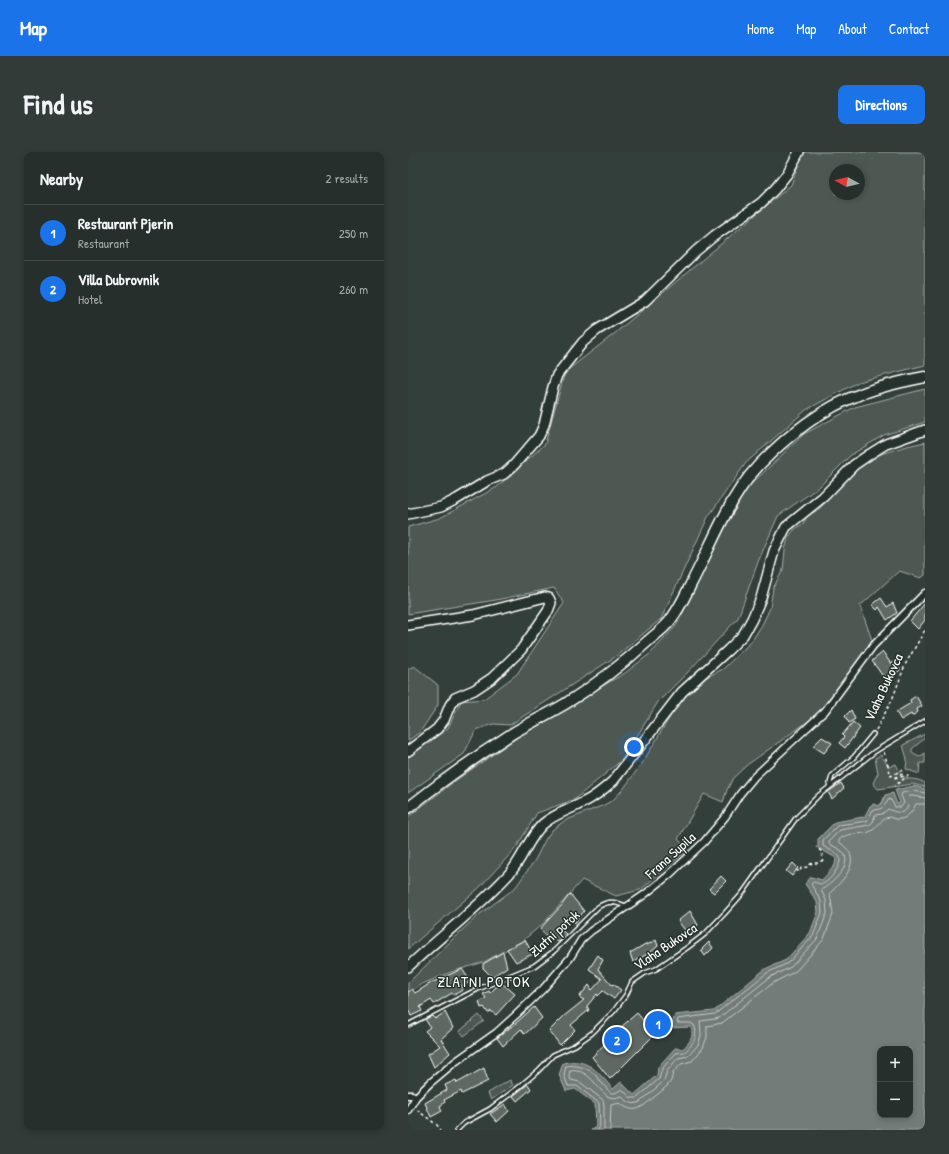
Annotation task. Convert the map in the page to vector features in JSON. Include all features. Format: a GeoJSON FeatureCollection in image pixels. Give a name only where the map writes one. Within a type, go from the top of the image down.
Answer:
{"type":"FeatureCollection","features":[{"type":"Feature","properties":{"kind":"main road"},"geometry":{"type":"LineString","coordinates":[[408,808],[489,749],[565,703],[606,675],[646,643],[669,622],[680,606],[724,516],[736,496],[758,466],[782,444],[817,416],[835,405],[861,394],[925,377]]}},
{"type":"Feature","properties":{"kind":"street"},"geometry":{"type":"LineString","coordinates":[[408,514],[441,507],[487,481],[504,474],[514,465],[539,436],[544,425],[557,375],[583,342],[597,330],[645,301],[696,250],[761,203],[775,190],[787,174],[799,152]]}},
{"type":"Feature","properties":{"kind":"street"},"geometry":{"type":"LineString","coordinates":[[408,967],[476,906],[510,873],[519,862],[533,837],[544,823],[585,802],[613,781],[682,692],[743,635],[761,598],[774,551],[786,527],[823,497],[854,466],[870,454],[886,444],[925,430]]}},
{"type":"Feature","properties":{"kind":"street","name":"Frana Supila"},"geometry":{"type":"LineString","coordinates":[[409,1108],[422,1089],[455,1062],[496,1033],[517,1014],[570,958],[581,940],[626,906],[644,895],[669,875],[704,842],[725,817],[740,794],[755,776],[825,711],[873,646],[925,593]]}},
{"type":"Feature","properties":{"kind":"street"},"geometry":{"type":"LineString","coordinates":[[408,625],[473,615],[545,597],[549,598],[551,603],[544,617],[521,650],[492,678],[474,690],[455,698],[450,705],[444,720],[437,729],[408,751]]}},
{"type":"Feature","properties":{"kind":"street"},"geometry":{"type":"LineString","coordinates":[[408,1095],[416,1097]]}},
{"type":"Feature","properties":{"kind":"lane","name":"Vlaha Bukovca"},"geometry":{"type":"LineString","coordinates":[[457,1130],[464,1123],[490,1109],[518,1088],[539,1070],[549,1059],[575,1045],[592,1033],[614,1011],[626,995],[632,982],[645,973],[656,969],[705,934],[742,894],[796,818],[829,787],[874,752],[925,721]]}},
{"type":"Feature","properties":{"kind":"lane","name":"Vlaha Bukovca"},"geometry":{"type":"LineString","coordinates":[[829,787],[832,776],[854,757],[873,734]]}},
{"type":"Feature","properties":{"kind":"lane","name":"Zlatni potok"},"geometry":{"type":"LineString","coordinates":[[408,1025],[478,989],[534,966],[554,951],[598,906],[612,901],[626,906]]}},
{"type":"Feature","properties":{"kind":"path","name":"Vlaha Bukovca"},"geometry":{"type":"LineString","coordinates":[[873,734],[892,700],[905,665],[925,630]]}},
{"type":"Feature","properties":{"kind":"path"},"geometry":{"type":"LineString","coordinates":[[883,749],[891,776],[902,770],[904,774],[893,778],[908,776],[894,786]]}},
{"type":"Feature","properties":{"kind":"path"},"geometry":{"type":"LineString","coordinates":[[796,870],[800,872],[801,868],[807,868],[812,863],[818,863],[823,860],[822,852],[816,847]]}},
{"type":"Feature","properties":{"kind":"path"},"geometry":{"type":"LineString","coordinates":[[409,1108],[437,1125],[441,1130]]}},
{"type":"Feature","properties":{"kind":"shaded area"},"geometry":{"type":"Polygon","coordinates":[[[803,152],[925,152],[925,365],[858,382],[806,410],[746,463],[708,517],[661,619],[615,657],[510,725],[493,724],[476,730],[464,754],[408,793],[408,757],[448,728],[461,701],[484,699],[517,674],[564,603],[554,588],[496,600],[408,614],[408,527],[440,518],[497,487],[545,444],[565,372],[614,334],[791,185],[803,152]]]}},
{"type":"Feature","properties":{"kind":"shaded area"},"geometry":{"type":"Polygon","coordinates":[[[925,389],[925,422],[884,435],[851,455],[819,487],[778,516],[758,562],[738,618],[658,702],[623,759],[575,799],[537,813],[516,848],[479,888],[408,949],[408,817],[455,781],[535,725],[625,673],[651,653],[676,626],[726,526],[747,488],[804,434],[855,407],[925,389]]]}},
{"type":"Feature","properties":{"kind":"shaded area"},"geometry":{"type":"Polygon","coordinates":[[[925,442],[925,575],[921,578],[899,571],[860,606],[872,640],[831,701],[807,722],[747,765],[733,778],[723,802],[704,794],[678,839],[688,850],[640,890],[616,896],[582,880],[544,923],[522,941],[484,962],[451,972],[420,985],[408,993],[408,983],[480,914],[515,888],[535,860],[552,830],[564,821],[613,800],[643,762],[683,695],[701,680],[723,669],[751,642],[762,625],[770,608],[773,588],[783,570],[788,538],[795,529],[803,524],[807,516],[818,510],[860,466],[871,458],[907,446],[925,442]]]}},
{"type":"Feature","properties":{"kind":"shaded area"},"geometry":{"type":"Polygon","coordinates":[[[414,666],[438,685],[438,705],[420,732],[408,741],[408,669],[414,666]]]}},
{"type":"Feature","properties":{"kind":"shaded area"},"geometry":{"type":"Polygon","coordinates":[[[925,734],[925,738],[912,749],[912,753],[919,757],[925,753],[925,763],[920,763],[919,774],[906,769],[907,759],[903,745],[925,734]]]}},
{"type":"Feature","properties":{"kind":"shaded area"},"geometry":{"type":"Polygon","coordinates":[[[881,755],[889,767],[896,764],[899,771],[905,778],[915,779],[925,783],[925,787],[913,784],[878,789],[873,783],[878,773],[875,758],[881,755]]]}},
{"type":"Feature","properties":{"kind":"shaded area"},"geometry":{"type":"Polygon","coordinates":[[[479,1015],[484,1021],[464,1036],[460,1031],[479,1015]]]}},
{"type":"Feature","properties":{"kind":"shaded area"},"geometry":{"type":"Polygon","coordinates":[[[510,1080],[513,1085],[491,1100],[488,1093],[510,1080]]]}},
{"type":"Feature","properties":{"kind":"water"},"geometry":{"type":"Polygon","coordinates":[[[914,786],[925,789],[925,1130],[591,1130],[596,1127],[595,1104],[575,1089],[566,1091],[559,1075],[563,1063],[579,1062],[586,1064],[592,1067],[613,1089],[621,1082],[634,1095],[657,1075],[658,1067],[675,1048],[683,1049],[691,1039],[691,1027],[670,1028],[675,1015],[714,1011],[765,969],[786,960],[810,933],[818,912],[817,902],[805,884],[811,877],[822,880],[835,865],[836,858],[818,848],[818,839],[835,822],[864,818],[870,806],[874,804],[878,806],[882,803],[885,795],[893,793],[897,804],[900,803],[895,790],[914,786]]]}},
{"type":"Feature","properties":{"kind":"building"},"geometry":{"type":"Polygon","coordinates":[[[881,598],[887,607],[893,603],[897,613],[887,620],[879,607],[877,610],[872,605],[881,598]]]}},
{"type":"Feature","properties":{"kind":"building"},"geometry":{"type":"Polygon","coordinates":[[[925,603],[925,620],[918,629],[910,621],[925,603]]]}},
{"type":"Feature","properties":{"kind":"building"},"geometry":{"type":"Polygon","coordinates":[[[883,652],[891,664],[895,660],[900,670],[887,682],[872,661],[883,652]]]}},
{"type":"Feature","properties":{"kind":"building"},"geometry":{"type":"Polygon","coordinates":[[[916,696],[922,706],[917,709],[918,712],[912,716],[911,714],[901,720],[896,712],[911,703],[910,700],[916,696]]]}},
{"type":"Feature","properties":{"kind":"building"},"geometry":{"type":"Polygon","coordinates":[[[851,710],[855,719],[849,723],[845,716],[851,710]]]}},
{"type":"Feature","properties":{"kind":"building"},"geometry":{"type":"Polygon","coordinates":[[[853,722],[860,728],[845,748],[839,743],[844,737],[842,735],[853,722]]]}},
{"type":"Feature","properties":{"kind":"building"},"geometry":{"type":"Polygon","coordinates":[[[822,737],[832,743],[824,753],[813,746],[822,737]]]}},
{"type":"Feature","properties":{"kind":"building"},"geometry":{"type":"Polygon","coordinates":[[[841,783],[844,788],[832,799],[828,792],[841,783]]]}},
{"type":"Feature","properties":{"kind":"building"},"geometry":{"type":"Polygon","coordinates":[[[793,863],[798,868],[792,876],[786,871],[793,863]]]}},
{"type":"Feature","properties":{"kind":"building"},"geometry":{"type":"Polygon","coordinates":[[[721,876],[726,881],[714,893],[709,889],[721,876]]]}},
{"type":"Feature","properties":{"kind":"building"},"geometry":{"type":"Polygon","coordinates":[[[570,894],[584,911],[575,923],[572,919],[561,930],[566,934],[559,942],[549,939],[540,929],[570,894]]]}},
{"type":"Feature","properties":{"kind":"building"},"geometry":{"type":"Polygon","coordinates":[[[690,911],[698,925],[687,933],[678,921],[690,911]]]}},
{"type":"Feature","properties":{"kind":"building"},"geometry":{"type":"Polygon","coordinates":[[[525,940],[533,954],[516,962],[507,949],[525,940]]]}},
{"type":"Feature","properties":{"kind":"building"},"geometry":{"type":"Polygon","coordinates":[[[656,940],[658,946],[651,952],[633,962],[630,953],[647,943],[647,945],[656,940]]]}},
{"type":"Feature","properties":{"kind":"building"},"geometry":{"type":"Polygon","coordinates":[[[709,942],[713,948],[705,956],[701,950],[709,942]]]}},
{"type":"Feature","properties":{"kind":"building"},"geometry":{"type":"Polygon","coordinates":[[[503,952],[507,967],[492,977],[483,968],[483,964],[503,952]]]}},
{"type":"Feature","properties":{"kind":"building"},"geometry":{"type":"Polygon","coordinates":[[[598,955],[603,960],[598,969],[612,985],[613,984],[621,990],[614,999],[603,991],[598,996],[597,994],[587,1006],[589,1010],[571,1025],[575,1030],[560,1045],[549,1031],[564,1016],[584,1000],[579,997],[589,985],[592,990],[602,979],[589,969],[598,955]]]}},
{"type":"Feature","properties":{"kind":"building"},"geometry":{"type":"Polygon","coordinates":[[[462,969],[471,982],[462,985],[463,990],[453,995],[452,993],[434,1004],[431,1000],[420,1007],[422,1011],[411,1016],[408,1009],[408,992],[412,989],[415,993],[431,983],[462,969]]]}},
{"type":"Feature","properties":{"kind":"building"},"geometry":{"type":"Polygon","coordinates":[[[503,984],[515,994],[496,1015],[491,1011],[488,1013],[484,1007],[481,1008],[479,1002],[486,998],[483,994],[489,991],[490,993],[496,987],[503,984]]]}},
{"type":"Feature","properties":{"kind":"building"},"geometry":{"type":"Polygon","coordinates":[[[534,1007],[542,1018],[525,1034],[521,1029],[503,1046],[497,1038],[534,1007]]]}},
{"type":"Feature","properties":{"kind":"building"},"geometry":{"type":"Polygon","coordinates":[[[445,1012],[453,1028],[441,1039],[450,1053],[434,1067],[428,1054],[440,1046],[425,1031],[430,1027],[425,1019],[432,1016],[435,1019],[445,1012]]]}},
{"type":"Feature","properties":{"kind":"building"},"geometry":{"type":"Polygon","coordinates":[[[637,1013],[655,1034],[610,1079],[592,1057],[637,1013]]]}},
{"type":"Feature","properties":{"kind":"building"},"geometry":{"type":"Polygon","coordinates":[[[484,1068],[488,1081],[462,1094],[461,1091],[444,1100],[445,1102],[440,1106],[442,1111],[431,1117],[425,1103],[447,1090],[445,1085],[456,1080],[457,1083],[484,1068]]]}},
{"type":"Feature","properties":{"kind":"building"},"geometry":{"type":"Polygon","coordinates":[[[528,1084],[531,1089],[517,1101],[513,1096],[528,1084]]]}},
{"type":"Feature","properties":{"kind":"building"},"geometry":{"type":"Polygon","coordinates":[[[505,1104],[509,1111],[497,1122],[490,1114],[505,1104]]]}},
{"type":"Feature","properties":{"kind":"place","name":"Restaurant Pjerin"},"geometry":{"type":"Point","coordinates":[658,1024]}},
{"type":"Feature","properties":{"kind":"place","name":"Villa Dubrovnik"},"geometry":{"type":"Point","coordinates":[617,1040]}},
{"type":"Feature","properties":{"kind":"district","name":"ZLATNI POTOK"},"geometry":{"type":"Point","coordinates":[484,981]}}]}
